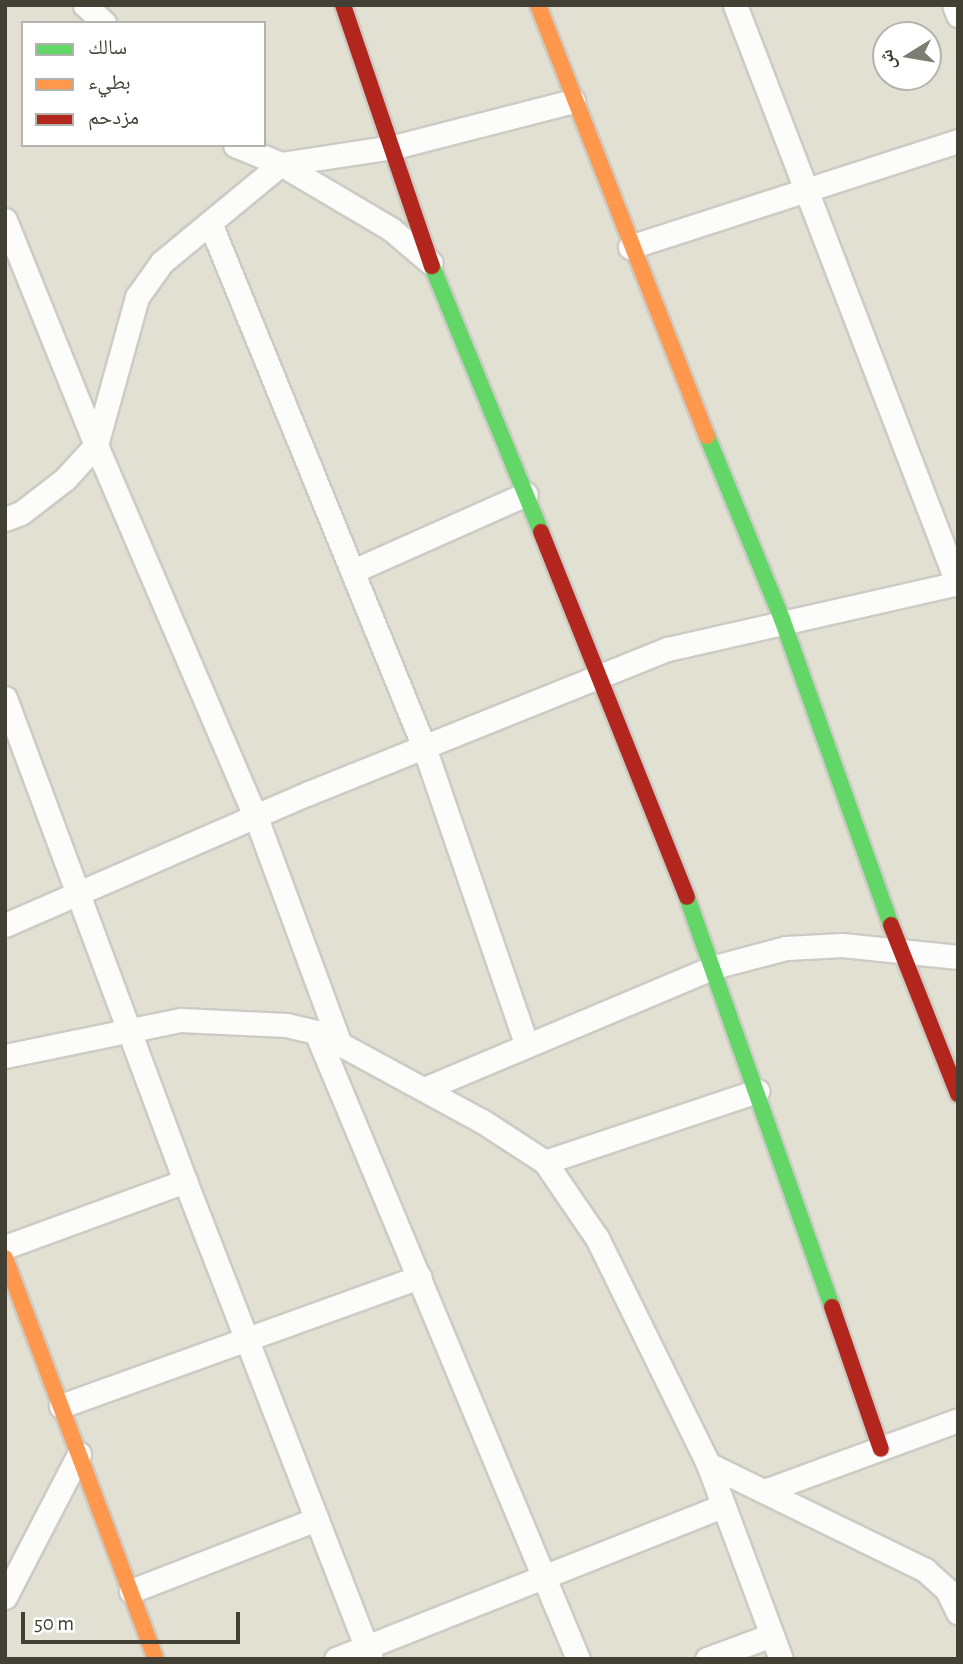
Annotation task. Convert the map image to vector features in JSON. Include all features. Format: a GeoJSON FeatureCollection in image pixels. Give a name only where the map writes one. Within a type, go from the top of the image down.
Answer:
{"type":"FeatureCollection","features":[{"type":"Feature","properties":{"kind":"street"},"geometry":{"type":"LineString","coordinates":[[85,5],[101,21]]}},
{"type":"Feature","properties":{"kind":"street"},"geometry":{"type":"LineString","coordinates":[[343,5],[394,147],[431,263],[600,675],[714,967],[881,1449]]}},
{"type":"Feature","properties":{"kind":"street"},"geometry":{"type":"LineString","coordinates":[[538,5],[630,247],[782,620],[901,954],[958,1094]]}},
{"type":"Feature","properties":{"kind":"street"},"geometry":{"type":"LineString","coordinates":[[5,925],[424,747],[668,649],[782,620],[957,584],[735,5]]}},
{"type":"Feature","properties":{"kind":"street"},"geometry":{"type":"LineString","coordinates":[[954,5],[958,16]]}},
{"type":"Feature","properties":{"kind":"street"},"geometry":{"type":"LineString","coordinates":[[5,519],[21,513],[65,479],[96,445],[137,297],[162,262],[281,164],[394,147],[573,101]]}},
{"type":"Feature","properties":{"kind":"street"},"geometry":{"type":"LineString","coordinates":[[630,247],[958,141]]}},
{"type":"Feature","properties":{"kind":"street"},"geometry":{"type":"LineString","coordinates":[[240,147],[281,164],[391,229],[431,263]]}},
{"type":"Feature","properties":{"kind":"street"},"geometry":{"type":"LineString","coordinates":[[5,220],[96,445],[257,820],[340,1044]]}},
{"type":"Feature","properties":{"kind":"street"},"geometry":{"type":"LineString","coordinates":[[210,223],[424,747],[526,1044]]}},
{"type":"Feature","properties":{"kind":"street"},"geometry":{"type":"LineString","coordinates":[[352,571],[526,494]]}},
{"type":"Feature","properties":{"kind":"street"},"geometry":{"type":"LineString","coordinates":[[5,698],[76,895],[185,1181],[369,1653]]}},
{"type":"Feature","properties":{"kind":"street"},"geometry":{"type":"LineString","coordinates":[[424,1088],[714,967],[786,948],[842,944],[901,954],[958,957]]}},
{"type":"Feature","properties":{"kind":"street"},"geometry":{"type":"LineString","coordinates":[[5,1056],[181,1020],[286,1026],[316,1032],[424,1088],[545,1162],[597,1238],[708,1464],[780,1659]]}},
{"type":"Feature","properties":{"kind":"street"},"geometry":{"type":"LineString","coordinates":[[316,1032],[542,1579],[578,1659]]}},
{"type":"Feature","properties":{"kind":"street"},"geometry":{"type":"LineString","coordinates":[[545,1162],[757,1091]]}},
{"type":"Feature","properties":{"kind":"street"},"geometry":{"type":"LineString","coordinates":[[5,1247],[185,1181]]}},
{"type":"Feature","properties":{"kind":"street"},"geometry":{"type":"LineString","coordinates":[[5,1258],[156,1659]]}},
{"type":"Feature","properties":{"kind":"street"},"geometry":{"type":"LineString","coordinates":[[61,1406],[248,1342],[419,1277]]}},
{"type":"Feature","properties":{"kind":"street"},"geometry":{"type":"LineString","coordinates":[[767,1490],[958,1420]]}},
{"type":"Feature","properties":{"kind":"street"},"geometry":{"type":"LineString","coordinates":[[5,1597],[79,1454]]}},
{"type":"Feature","properties":{"kind":"street"},"geometry":{"type":"LineString","coordinates":[[708,1464],[767,1490],[925,1570],[947,1590],[958,1614]]}},
{"type":"Feature","properties":{"kind":"street"},"geometry":{"type":"LineString","coordinates":[[336,1659],[369,1653],[723,1506]]}},
{"type":"Feature","properties":{"kind":"street"},"geometry":{"type":"LineString","coordinates":[[131,1591],[317,1520]]}},
{"type":"Feature","properties":{"kind":"street"},"geometry":{"type":"LineString","coordinates":[[707,1659],[772,1635]]}},
{"type":"Feature","properties":{"kind":"shaded area"},"geometry":{"type":"Polygon","coordinates":[[[5,5],[958,5],[958,1659],[5,1659],[5,5]]]}},
{"type":"Feature","properties":{"kind":"traffic: fast"},"geometry":{"type":"LineString","coordinates":[[432,266],[541,532]]}},
{"type":"Feature","properties":{"kind":"traffic: fast"},"geometry":{"type":"LineString","coordinates":[[707,436],[782,619],[891,925]]}},
{"type":"Feature","properties":{"kind":"traffic: fast"},"geometry":{"type":"LineString","coordinates":[[687,897],[832,1307]]}},
{"type":"Feature","properties":{"kind":"traffic: slow"},"geometry":{"type":"LineString","coordinates":[[538,5],[707,436]]}},
{"type":"Feature","properties":{"kind":"traffic: slow"},"geometry":{"type":"LineString","coordinates":[[5,1258],[156,1659]]}},
{"type":"Feature","properties":{"kind":"traffic: jam"},"geometry":{"type":"LineString","coordinates":[[343,5],[432,266]]}},
{"type":"Feature","properties":{"kind":"traffic: jam"},"geometry":{"type":"LineString","coordinates":[[541,532],[687,897]]}},
{"type":"Feature","properties":{"kind":"traffic: jam"},"geometry":{"type":"LineString","coordinates":[[891,925],[958,1094]]}},
{"type":"Feature","properties":{"kind":"traffic: jam"},"geometry":{"type":"LineString","coordinates":[[832,1307],[881,1449]]}}]}
